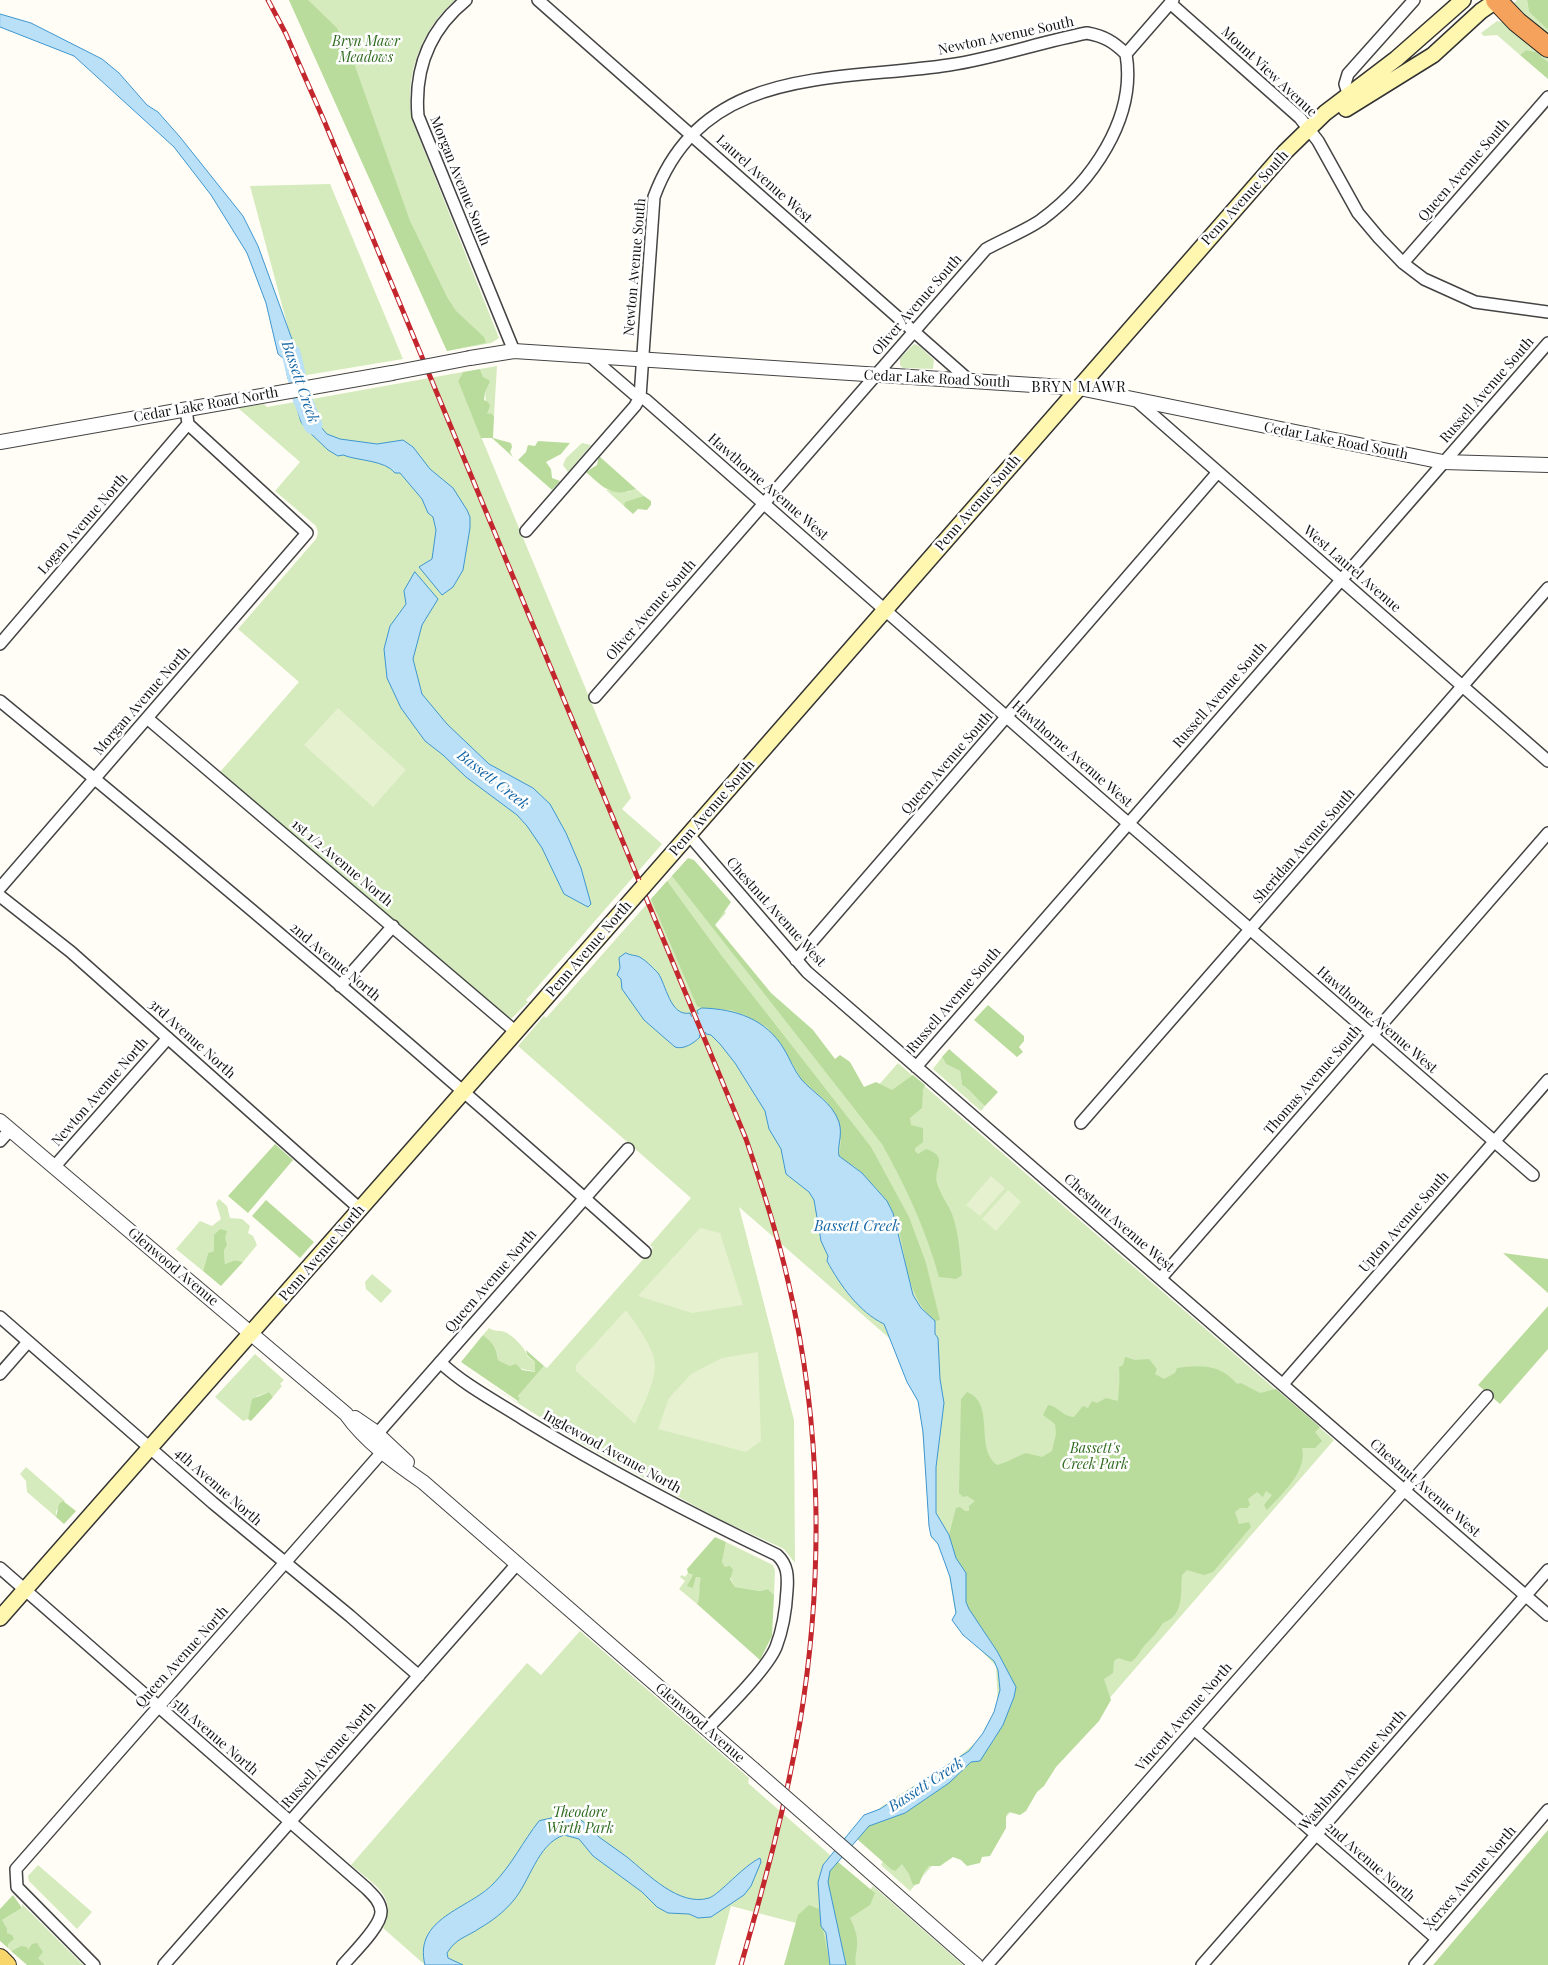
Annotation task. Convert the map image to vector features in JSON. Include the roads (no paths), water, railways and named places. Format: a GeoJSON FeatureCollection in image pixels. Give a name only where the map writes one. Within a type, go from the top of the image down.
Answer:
{"type":"FeatureCollection","features":[{"type":"Feature","properties":{"kind":"highway"},"geometry":{"type":"LineString","coordinates":[[1496,0],[1517,22],[1548,47]]}},
{"type":"Feature","properties":{"kind":"main road","name":"Penn Avenue South"},"geometry":{"type":"LineString","coordinates":[[642,887],[1285,152],[1326,113],[1396,59],[1463,0]]}},
{"type":"Feature","properties":{"kind":"main road","name":"Penn Avenue South"},"geometry":{"type":"LineString","coordinates":[[1313,126],[1331,119],[1416,67],[1446,44],[1481,11],[1496,0]]}},
{"type":"Feature","properties":{"kind":"main road","name":"Penn Avenue North"},"geometry":{"type":"LineString","coordinates":[[0,1618],[642,887]]}},
{"type":"Feature","properties":{"kind":"main road"},"geometry":{"type":"LineString","coordinates":[[0,1958],[7,1965]]}},
{"type":"Feature","properties":{"kind":"street","name":"Morgan Avenue South"},"geometry":{"type":"LineString","coordinates":[[466,0],[446,19],[426,50],[418,75],[416,96],[418,116],[514,351]]}},
{"type":"Feature","properties":{"kind":"street","name":"Laurel Avenue West"},"geometry":{"type":"LineString","coordinates":[[538,0],[970,380]]}},
{"type":"Feature","properties":{"kind":"street"},"geometry":{"type":"LineString","coordinates":[[1349,96],[1344,84],[1348,74],[1414,0]]}},
{"type":"Feature","properties":{"kind":"street"},"geometry":{"type":"LineString","coordinates":[[1126,54],[1172,2]]}},
{"type":"Feature","properties":{"kind":"street","name":"Mount View Avenue"},"geometry":{"type":"LineString","coordinates":[[1172,2],[1300,118],[1313,126],[1318,141],[1358,213],[1378,238],[1403,263],[1424,279],[1475,302],[1548,312]]}},
{"type":"Feature","properties":{"kind":"street","name":"Newton Avenue South"},"geometry":{"type":"LineString","coordinates":[[640,397],[654,197],[662,176],[691,134],[708,120],[731,106],[797,81],[904,71],[982,60],[1086,34],[1100,36],[1114,43],[1126,54]]}},
{"type":"Feature","properties":{"kind":"street","name":"Oliver Avenue South"},"geometry":{"type":"LineString","coordinates":[[595,697],[986,249],[1039,220],[1086,175],[1103,153],[1123,106],[1129,83],[1126,54]]}},
{"type":"Feature","properties":{"kind":"street","name":"Queen Avenue South"},"geometry":{"type":"LineString","coordinates":[[1403,263],[1548,97]]}},
{"type":"Feature","properties":{"kind":"street","name":"Russell Avenue South"},"geometry":{"type":"LineString","coordinates":[[916,1067],[1548,343]]}},
{"type":"Feature","properties":{"kind":"street","name":"Cedar Lake Road South"},"geometry":{"type":"LineString","coordinates":[[470,358],[514,351],[1079,388],[1443,462],[1548,464]]}},
{"type":"Feature","properties":{"kind":"street","name":"Hawthorne Avenue West"},"geometry":{"type":"LineString","coordinates":[[591,357],[764,503],[1533,1175]]}},
{"type":"Feature","properties":{"kind":"street","name":"Cedar Lake Road North"},"geometry":{"type":"LineString","coordinates":[[0,442],[470,358]]}},
{"type":"Feature","properties":{"kind":"street"},"geometry":{"type":"LineString","coordinates":[[526,531],[635,406],[640,397]]}},
{"type":"Feature","properties":{"kind":"street","name":"West Laurel Avenue"},"geometry":{"type":"LineString","coordinates":[[1136,401],[1548,761]]}},
{"type":"Feature","properties":{"kind":"street"},"geometry":{"type":"LineString","coordinates":[[186,409],[188,424]]}},
{"type":"Feature","properties":{"kind":"street","name":"Morgan Avenue North"},"geometry":{"type":"LineString","coordinates":[[0,888],[307,533],[188,424]]}},
{"type":"Feature","properties":{"kind":"street","name":"Logan Avenue North"},"geometry":{"type":"LineString","coordinates":[[0,644],[188,424]]}},
{"type":"Feature","properties":{"kind":"street","name":"Queen Avenue South"},"geometry":{"type":"LineString","coordinates":[[796,960],[1218,472]]}},
{"type":"Feature","properties":{"kind":"street","name":"Sheridan Avenue South"},"geometry":{"type":"LineString","coordinates":[[1081,1123],[1548,588]]}},
{"type":"Feature","properties":{"kind":"street","name":"2nd Avenue North"},"geometry":{"type":"LineString","coordinates":[[0,701],[340,986],[645,1252]]}},
{"type":"Feature","properties":{"kind":"street","name":"1st 1/2 Avenue North"},"geometry":{"type":"LineString","coordinates":[[147,718],[516,1032]]}},
{"type":"Feature","properties":{"kind":"street","name":"Thomas Avenue South"},"geometry":{"type":"LineString","coordinates":[[1161,1278],[1548,833]]}},
{"type":"Feature","properties":{"kind":"street","name":"Chestnut Avenue West"},"geometry":{"type":"LineString","coordinates":[[684,841],[807,972],[1548,1615]]}},
{"type":"Feature","properties":{"kind":"street","name":"3rd Avenue North"},"geometry":{"type":"LineString","coordinates":[[0,896],[71,952],[360,1209]]}},
{"type":"Feature","properties":{"kind":"street"},"geometry":{"type":"LineString","coordinates":[[340,986],[393,926]]}},
{"type":"Feature","properties":{"kind":"street","name":"Newton Avenue North"},"geometry":{"type":"LineString","coordinates":[[55,1166],[168,1038]]}},
{"type":"Feature","properties":{"kind":"street","name":"Upton Avenue South"},"geometry":{"type":"LineString","coordinates":[[1283,1384],[1548,1080]]}},
{"type":"Feature","properties":{"kind":"street"},"geometry":{"type":"LineString","coordinates":[[0,1141],[5,1126]]}},
{"type":"Feature","properties":{"kind":"street","name":"Glenwood Avenue"},"geometry":{"type":"LineString","coordinates":[[5,1126],[55,1166],[346,1414],[356,1428],[423,1482],[976,1965]]}},
{"type":"Feature","properties":{"kind":"street","name":"Queen Avenue North"},"geometry":{"type":"LineString","coordinates":[[377,1434],[628,1149]]}},
{"type":"Feature","properties":{"kind":"street","name":"4th Avenue North"},"geometry":{"type":"LineString","coordinates":[[0,1317],[285,1564],[350,1616],[419,1676]]}},
{"type":"Feature","properties":{"kind":"street"},"geometry":{"type":"LineString","coordinates":[[0,1374],[28,1342]]}},
{"type":"Feature","properties":{"kind":"street","name":"Inglewood Avenue North"},"geometry":{"type":"LineString","coordinates":[[440,1362],[508,1409],[590,1460],[717,1527],[777,1555],[786,1566],[788,1578],[783,1624],[776,1648],[764,1665],[707,1729]]}},
{"type":"Feature","properties":{"kind":"street","name":"Vincent Avenue North"},"geometry":{"type":"LineString","coordinates":[[987,1965],[1487,1396]]}},
{"type":"Feature","properties":{"kind":"street","name":"Glenwood Avenue"},"geometry":{"type":"LineString","coordinates":[[346,1414],[361,1420],[399,1452],[423,1482]]}},
{"type":"Feature","properties":{"kind":"street","name":"Queen Avenue North"},"geometry":{"type":"LineString","coordinates":[[94,1965],[16,1887],[16,1869],[20,1862],[383,1451]]}},
{"type":"Feature","properties":{"kind":"street","name":"Russell Avenue North"},"geometry":{"type":"LineString","coordinates":[[164,1965],[517,1564]]}},
{"type":"Feature","properties":{"kind":"street","name":"5th Avenue North"},"geometry":{"type":"LineString","coordinates":[[0,1568],[366,1888],[378,1901],[381,1913],[378,1925],[342,1965]]}},
{"type":"Feature","properties":{"kind":"street","name":"Washburn Avenue North"},"geometry":{"type":"LineString","coordinates":[[1202,1965],[1548,1570]]}},
{"type":"Feature","properties":{"kind":"street","name":"2nd Avenue North"},"geometry":{"type":"LineString","coordinates":[[1194,1729],[1437,1940]]}},
{"type":"Feature","properties":{"kind":"street","name":"Xerxes Avenue North"},"geometry":{"type":"LineString","coordinates":[[1415,1965],[1548,1810]]}},
{"type":"Feature","properties":{"kind":"water"},"geometry":{"type":"Polygon","coordinates":[[[0,14],[31,23],[102,59],[119,73],[147,105],[158,112],[180,137],[243,216],[258,246],[305,375],[288,379],[284,359],[278,354],[266,303],[247,253],[211,195],[174,147],[74,56],[0,27],[0,14]]]}},
{"type":"Feature","properties":{"kind":"water"},"geometry":{"type":"Polygon","coordinates":[[[310,400],[320,426],[327,434],[340,439],[377,444],[403,440],[413,447],[430,469],[453,488],[470,517],[470,528],[463,570],[453,587],[442,595],[419,567],[432,559],[436,530],[433,517],[428,513],[422,499],[400,473],[395,473],[378,463],[343,455],[338,456],[328,450],[301,422],[295,402],[310,400]]]}},
{"type":"Feature","properties":{"kind":"water"},"geometry":{"type":"Polygon","coordinates":[[[415,572],[438,599],[422,625],[413,659],[422,694],[447,724],[489,764],[533,788],[550,804],[566,833],[581,868],[591,904],[588,907],[564,894],[542,848],[517,815],[466,777],[425,741],[401,708],[387,678],[384,649],[390,626],[406,604],[404,591],[415,572]]]}},
{"type":"Feature","properties":{"kind":"water"},"geometry":{"type":"Polygon","coordinates":[[[626,953],[640,957],[651,966],[661,978],[673,1005],[683,1013],[690,1013],[700,1037],[695,1042],[685,1047],[675,1047],[644,1020],[622,989],[621,979],[617,975],[620,968],[619,958],[626,953]]]}},
{"type":"Feature","properties":{"kind":"water","name":"Bassett Creek"},"geometry":{"type":"Polygon","coordinates":[[[702,1008],[727,1011],[749,1018],[759,1023],[777,1039],[801,1079],[836,1115],[840,1127],[839,1156],[862,1173],[887,1201],[893,1213],[913,1295],[921,1308],[935,1321],[935,1334],[938,1338],[940,1379],[944,1403],[936,1467],[936,1513],[949,1535],[956,1558],[966,1573],[966,1602],[969,1609],[997,1651],[1016,1687],[1003,1725],[980,1761],[971,1762],[949,1783],[905,1813],[869,1826],[830,1871],[828,1882],[846,1965],[830,1965],[826,1933],[821,1926],[818,1882],[823,1865],[864,1815],[880,1809],[969,1751],[983,1733],[994,1712],[1000,1690],[998,1670],[994,1661],[963,1635],[952,1620],[956,1613],[950,1577],[938,1544],[931,1536],[929,1526],[923,1432],[918,1401],[907,1382],[884,1324],[858,1305],[832,1270],[821,1241],[814,1200],[809,1192],[786,1174],[781,1149],[769,1129],[765,1111],[735,1063],[711,1035],[706,1034],[697,1011],[702,1008]]]}},
{"type":"Feature","properties":{"kind":"water"},"geometry":{"type":"Polygon","coordinates":[[[565,1815],[576,1817],[654,1880],[686,1898],[698,1900],[709,1898],[753,1862],[760,1858],[761,1862],[751,1886],[744,1895],[711,1917],[698,1918],[689,1914],[668,1913],[657,1907],[642,1892],[593,1856],[579,1839],[564,1835],[547,1846],[519,1893],[506,1909],[450,1948],[447,1953],[448,1958],[463,1965],[425,1965],[423,1949],[427,1936],[435,1925],[483,1893],[493,1884],[506,1869],[539,1821],[565,1815]]]}},
{"type":"Feature","properties":{"kind":"waterway","name":"Bassett Creek"},"geometry":{"type":"LineString","coordinates":[[291,353],[302,398],[313,425]]}},
{"type":"Feature","properties":{"kind":"waterway","name":"Bassett Creek"},"geometry":{"type":"LineString","coordinates":[[671,1022],[689,1028],[710,1020],[725,1026]]}},
{"type":"Feature","properties":{"kind":"railway"},"geometry":{"type":"LineString","coordinates":[[268,0],[286,34],[325,123],[746,1139],[784,1263],[808,1390],[813,1445],[816,1501],[813,1612],[808,1667],[788,1784],[774,1845],[741,1965]]}},
{"type":"Feature","properties":{"kind":"district","name":"BRYN MAWR"},"geometry":{"type":"Point","coordinates":[1079,387]}},
{"type":"Feature","properties":{"kind":"park label","name":"Bryn Mawr Meadows"},"geometry":{"type":"Point","coordinates":[366,50]}},
{"type":"Feature","properties":{"kind":"park label","name":"Bassett's Creek Park"},"geometry":{"type":"Point","coordinates":[1095,1458]}},
{"type":"Feature","properties":{"kind":"park label","name":"Theodore Wirth Park"},"geometry":{"type":"Point","coordinates":[580,1822]}}]}
